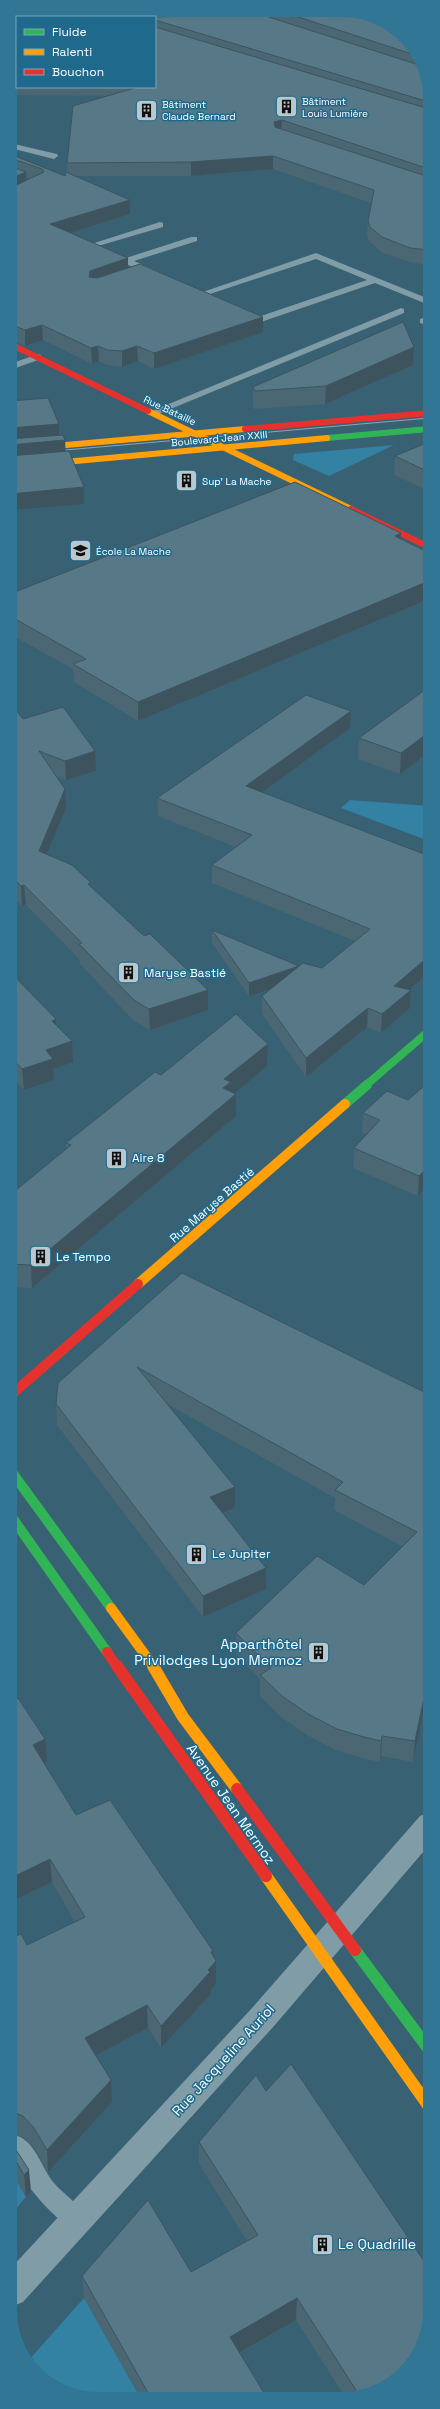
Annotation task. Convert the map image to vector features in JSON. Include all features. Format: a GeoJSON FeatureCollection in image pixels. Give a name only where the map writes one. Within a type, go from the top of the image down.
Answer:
{"type":"FeatureCollection","features":[{"type":"Feature","properties":{"kind":"main road","name":"Rue Bataille"},"geometry":{"type":"LineString","coordinates":[[17,347],[423,544]]}},
{"type":"Feature","properties":{"kind":"main road","name":"Boulevard Jean XXIII"},"geometry":{"type":"LineString","coordinates":[[17,449],[423,414]]}},
{"type":"Feature","properties":{"kind":"main road","name":"Boulevard Jean XXIII"},"geometry":{"type":"LineString","coordinates":[[33,465],[423,430]]}},
{"type":"Feature","properties":{"kind":"main road","name":"Rue Maryse Bastié"},"geometry":{"type":"LineString","coordinates":[[17,1390],[423,1036]]}},
{"type":"Feature","properties":{"kind":"main road","name":"Avenue Jean Mermoz"},"geometry":{"type":"LineString","coordinates":[[17,1481],[154,1667],[183,1717],[423,2041]]}},
{"type":"Feature","properties":{"kind":"main road","name":"Avenue Jean Mermoz"},"geometry":{"type":"LineString","coordinates":[[17,1526],[423,2098]]}},
{"type":"Feature","properties":{"kind":"street","name":"Rue Jacqueline Auriol"},"geometry":{"type":"LineString","coordinates":[[17,2284],[263,2017],[339,1927],[423,1832]]}},
{"type":"Feature","properties":{"kind":"lane"},"geometry":{"type":"LineString","coordinates":[[17,147],[54,156]]}},
{"type":"Feature","properties":{"kind":"lane"},"geometry":{"type":"LineString","coordinates":[[160,225],[90,246],[162,277]]}},
{"type":"Feature","properties":{"kind":"lane"},"geometry":{"type":"LineString","coordinates":[[125,261],[194,239]]}},
{"type":"Feature","properties":{"kind":"lane"},"geometry":{"type":"LineString","coordinates":[[376,280],[261,319],[198,292],[316,256],[376,280],[423,300]]}},
{"type":"Feature","properties":{"kind":"lane"},"geometry":{"type":"LineString","coordinates":[[135,276],[149,271]]}},
{"type":"Feature","properties":{"kind":"lane"},"geometry":{"type":"LineString","coordinates":[[152,413],[401,311]]}},
{"type":"Feature","properties":{"kind":"lane"},"geometry":{"type":"LineString","coordinates":[[17,357],[33,355]]}},
{"type":"Feature","properties":{"kind":"lane"},"geometry":{"type":"LineString","coordinates":[[17,363],[33,355]]}},
{"type":"Feature","properties":{"kind":"lane"},"geometry":{"type":"LineString","coordinates":[[18,2147],[45,2190],[76,2220]]}},
{"type":"Feature","properties":{"kind":"shaded area"},"geometry":{"type":"Polygon","coordinates":[[[394,445],[329,476],[293,460],[294,454],[394,445]]]}},
{"type":"Feature","properties":{"kind":"shaded area"},"geometry":{"type":"Polygon","coordinates":[[[350,800],[423,806],[423,839],[341,808],[350,800]]]}},
{"type":"Feature","properties":{"kind":"shaded area"},"geometry":{"type":"Polygon","coordinates":[[[17,2181],[26,2197],[17,2207],[17,2181]]]}},
{"type":"Feature","properties":{"kind":"shaded area"},"geometry":{"type":"Polygon","coordinates":[[[84,2298],[137,2392],[93,2392],[72,2388],[62,2384],[45,2372],[32,2357],[84,2298]]]}},
{"type":"Feature","properties":{"kind":"building"},"geometry":{"type":"Polygon","coordinates":[[[156,17],[269,17],[416,64],[421,82],[423,100],[156,20],[156,17]]]}},
{"type":"Feature","properties":{"kind":"building"},"geometry":{"type":"Polygon","coordinates":[[[298,17],[342,17],[373,23],[395,37],[409,53],[298,17]]]}},
{"type":"Feature","properties":{"kind":"building"},"geometry":{"type":"Polygon","coordinates":[[[156,27],[423,107],[423,167],[282,120],[274,122],[275,127],[423,175],[423,249],[410,248],[382,237],[370,227],[368,221],[374,190],[273,156],[191,162],[67,163],[73,106],[135,88],[156,88],[156,27]]]}},
{"type":"Feature","properties":{"kind":"building"},"geometry":{"type":"Polygon","coordinates":[[[17,157],[65,176],[66,172],[130,200],[50,224],[128,258],[90,271],[89,277],[97,278],[140,264],[263,317],[154,353],[137,346],[122,351],[107,350],[98,346],[91,348],[42,325],[25,330],[17,327],[17,185],[44,172],[42,169],[17,160],[17,157]]]}},
{"type":"Feature","properties":{"kind":"building"},"geometry":{"type":"Polygon","coordinates":[[[17,169],[26,172],[17,176],[17,169]]]}},
{"type":"Feature","properties":{"kind":"building"},"geometry":{"type":"Polygon","coordinates":[[[403,322],[414,347],[326,386],[255,391],[253,387],[403,322]]]}},
{"type":"Feature","properties":{"kind":"building"},"geometry":{"type":"Polygon","coordinates":[[[48,398],[59,424],[17,427],[17,400],[48,398]]]}},
{"type":"Feature","properties":{"kind":"building"},"geometry":{"type":"Polygon","coordinates":[[[63,435],[65,440],[17,444],[17,438],[63,435]]]}},
{"type":"Feature","properties":{"kind":"building"},"geometry":{"type":"Polygon","coordinates":[[[423,444],[423,469],[395,456],[423,444]]]}},
{"type":"Feature","properties":{"kind":"building"},"geometry":{"type":"Polygon","coordinates":[[[69,451],[84,487],[17,493],[17,455],[69,451]]]}},
{"type":"Feature","properties":{"kind":"building"},"geometry":{"type":"Polygon","coordinates":[[[295,482],[401,533],[395,536],[423,550],[423,583],[138,702],[73,664],[86,659],[17,620],[17,591],[295,482]]]}},
{"type":"Feature","properties":{"kind":"building"},"geometry":{"type":"Polygon","coordinates":[[[423,691],[423,736],[401,753],[359,738],[423,691]]]}},
{"type":"Feature","properties":{"kind":"building"},"geometry":{"type":"Polygon","coordinates":[[[306,695],[351,711],[246,786],[423,854],[423,961],[394,986],[411,990],[382,1014],[368,1008],[306,1058],[262,996],[303,963],[322,968],[370,929],[212,865],[252,835],[157,798],[306,695]]]}},
{"type":"Feature","properties":{"kind":"building"},"geometry":{"type":"Polygon","coordinates":[[[63,707],[95,751],[65,761],[39,751],[65,789],[39,851],[72,865],[91,883],[88,884],[144,936],[150,934],[208,990],[149,1009],[134,1000],[79,944],[82,943],[24,885],[21,886],[17,882],[17,712],[23,719],[63,707]]]}},
{"type":"Feature","properties":{"kind":"building"},"geometry":{"type":"Polygon","coordinates":[[[212,930],[299,966],[249,983],[212,930]]]}},
{"type":"Feature","properties":{"kind":"building"},"geometry":{"type":"Polygon","coordinates":[[[17,979],[56,1019],[52,1021],[72,1041],[46,1050],[53,1059],[22,1069],[17,1064],[17,979]]]}},
{"type":"Feature","properties":{"kind":"building"},"geometry":{"type":"Polygon","coordinates":[[[236,1014],[268,1044],[224,1079],[231,1082],[223,1088],[236,1094],[31,1265],[17,1264],[17,1189],[71,1145],[66,1143],[155,1072],[161,1075],[236,1014]]]}},
{"type":"Feature","properties":{"kind":"building"},"geometry":{"type":"Polygon","coordinates":[[[423,1087],[423,1172],[419,1176],[354,1148],[380,1120],[363,1113],[387,1091],[408,1100],[423,1087]]]}},
{"type":"Feature","properties":{"kind":"building"},"geometry":{"type":"Polygon","coordinates":[[[182,1273],[423,1392],[423,1703],[415,1741],[382,1736],[381,1741],[364,1737],[337,1729],[308,1714],[282,1696],[260,1675],[271,1668],[236,1633],[317,1556],[364,1585],[417,1532],[335,1490],[343,1482],[137,1367],[235,1487],[210,1497],[266,1568],[203,1596],[56,1404],[58,1383],[182,1273]]]}},
{"type":"Feature","properties":{"kind":"building"},"geometry":{"type":"Polygon","coordinates":[[[17,1699],[45,1739],[33,1745],[76,1815],[110,1800],[213,1951],[211,1952],[216,1961],[208,1970],[210,1972],[161,2026],[147,2005],[85,2038],[111,2080],[47,2150],[34,2128],[23,2116],[17,2114],[17,1936],[21,1934],[27,1945],[85,1917],[50,1859],[17,1875],[17,1699]]]}},
{"type":"Feature","properties":{"kind":"building","name":"Le Quadrille"},"geometry":{"type":"Polygon","coordinates":[[[291,2064],[423,2260],[423,2311],[419,2337],[409,2356],[395,2372],[378,2384],[355,2390],[297,2298],[230,2337],[263,2392],[148,2392],[82,2276],[148,2200],[191,2272],[258,2235],[199,2142],[256,2075],[266,2091],[291,2064]]]}},
{"type":"Feature","properties":{"kind":"building"},"geometry":{"type":"Polygon","coordinates":[[[17,2151],[29,2170],[24,2175],[17,2163],[17,2151]]]}},
{"type":"Feature","properties":{"kind":"tram line"},"geometry":{"type":"LineString","coordinates":[[54,451],[423,419]]}},
{"type":"Feature","properties":{"kind":"traffic: fast"},"geometry":{"type":"LineString","coordinates":[[327,438],[423,430]]}},
{"type":"Feature","properties":{"kind":"traffic: fast"},"geometry":{"type":"LineString","coordinates":[[345,1104],[423,1036]]}},
{"type":"Feature","properties":{"kind":"traffic: fast"},"geometry":{"type":"LineString","coordinates":[[17,1479],[111,1608]]}},
{"type":"Feature","properties":{"kind":"traffic: fast"},"geometry":{"type":"LineString","coordinates":[[17,1524],[107,1652]]}},
{"type":"Feature","properties":{"kind":"traffic: fast"},"geometry":{"type":"LineString","coordinates":[[355,1950],[423,2042]]}},
{"type":"Feature","properties":{"kind":"traffic: slow"},"geometry":{"type":"LineString","coordinates":[[148,411],[351,509]]}},
{"type":"Feature","properties":{"kind":"traffic: slow"},"geometry":{"type":"LineString","coordinates":[[17,449],[245,429]]}},
{"type":"Feature","properties":{"kind":"traffic: slow"},"geometry":{"type":"LineString","coordinates":[[43,464],[327,438]]}},
{"type":"Feature","properties":{"kind":"traffic: slow"},"geometry":{"type":"LineString","coordinates":[[138,1284],[345,1104]]}},
{"type":"Feature","properties":{"kind":"traffic: slow"},"geometry":{"type":"LineString","coordinates":[[111,1608],[154,1667],[183,1717],[237,1789]]}},
{"type":"Feature","properties":{"kind":"traffic: slow"},"geometry":{"type":"LineString","coordinates":[[266,1876],[423,2098]]}},
{"type":"Feature","properties":{"kind":"traffic: jam"},"geometry":{"type":"LineString","coordinates":[[17,347],[148,411]]}},
{"type":"Feature","properties":{"kind":"traffic: jam"},"geometry":{"type":"LineString","coordinates":[[245,429],[423,414]]}},
{"type":"Feature","properties":{"kind":"traffic: jam"},"geometry":{"type":"LineString","coordinates":[[351,509],[423,544]]}},
{"type":"Feature","properties":{"kind":"traffic: jam"},"geometry":{"type":"LineString","coordinates":[[17,1390],[138,1284]]}},
{"type":"Feature","properties":{"kind":"traffic: jam"},"geometry":{"type":"LineString","coordinates":[[107,1652],[266,1876]]}},
{"type":"Feature","properties":{"kind":"traffic: jam"},"geometry":{"type":"LineString","coordinates":[[237,1789],[355,1950]]}},
{"type":"Feature","properties":{"kind":"place","name":"Bâtiment Louis Lumière"},"geometry":{"type":"Point","coordinates":[286,107]}},
{"type":"Feature","properties":{"kind":"place","name":"Bâtiment Claude Bernard"},"geometry":{"type":"Point","coordinates":[146,110]}},
{"type":"Feature","properties":{"kind":"place","name":"Sup' La Mache"},"geometry":{"type":"Point","coordinates":[186,481]}},
{"type":"Feature","properties":{"kind":"place","name":"École La Mache"},"geometry":{"type":"Point","coordinates":[80,551]}},
{"type":"Feature","properties":{"kind":"place","name":"Maryse Bastié"},"geometry":{"type":"Point","coordinates":[129,973]}},
{"type":"Feature","properties":{"kind":"place","name":"Aire 8"},"geometry":{"type":"Point","coordinates":[116,1158]}},
{"type":"Feature","properties":{"kind":"place","name":"Le Tempo"},"geometry":{"type":"Point","coordinates":[40,1257]}},
{"type":"Feature","properties":{"kind":"place","name":"Le Jupiter"},"geometry":{"type":"Point","coordinates":[197,1554]}},
{"type":"Feature","properties":{"kind":"place","name":"Apparthôtel Privilodges Lyon Mermoz"},"geometry":{"type":"Point","coordinates":[318,1652]}},
{"type":"Feature","properties":{"kind":"place","name":"Le Quadrille"},"geometry":{"type":"Point","coordinates":[322,2244]}}]}
